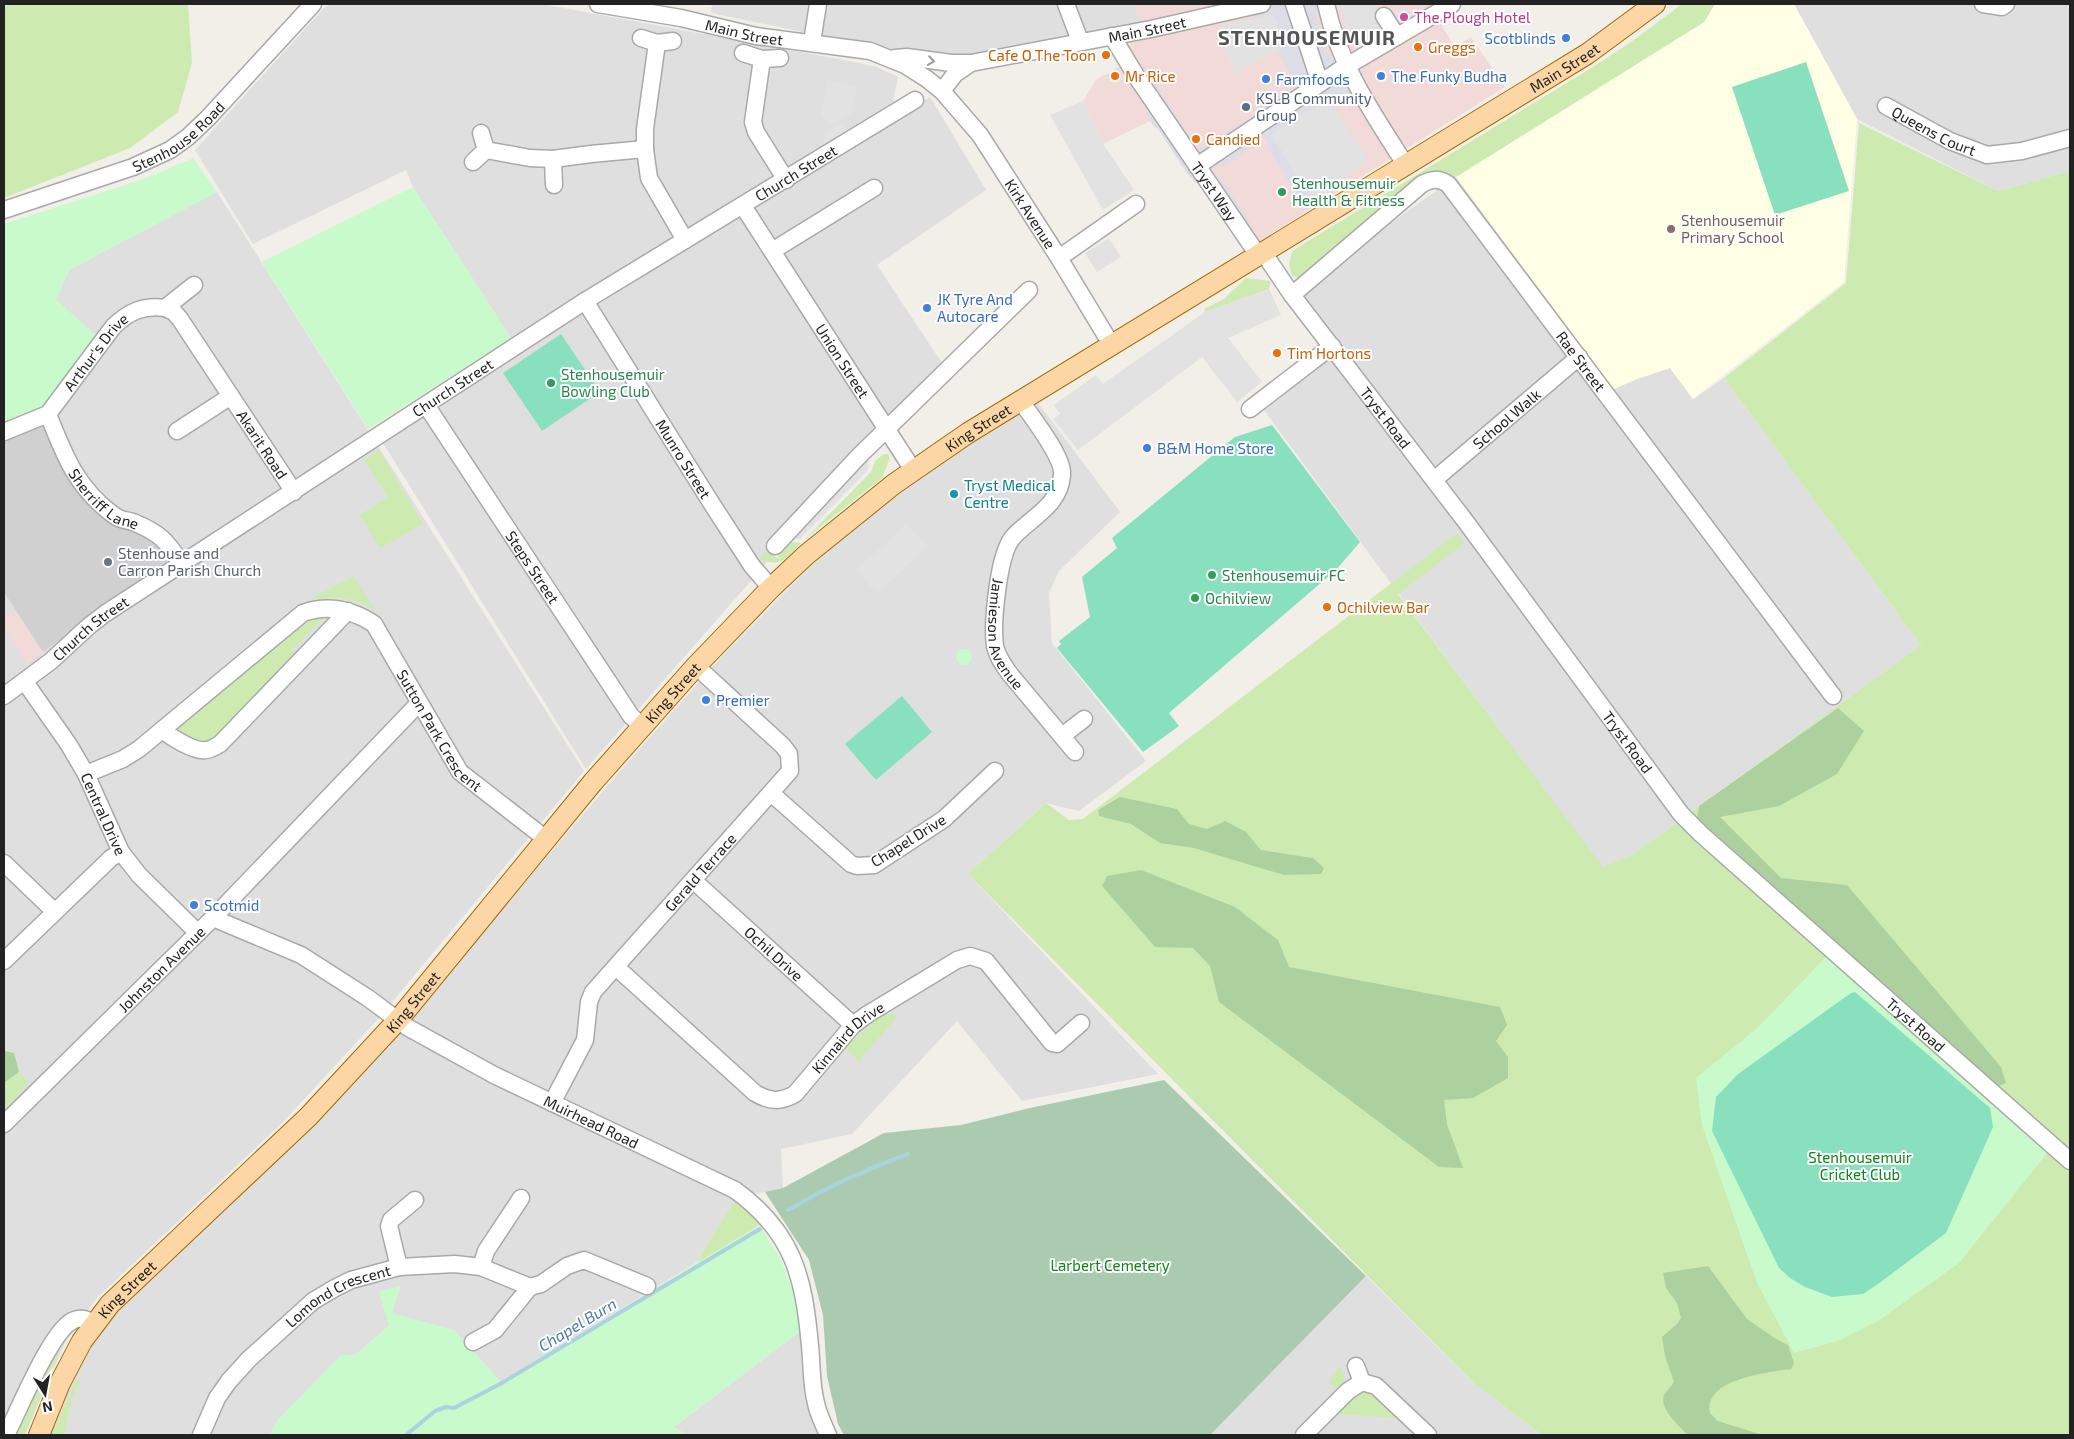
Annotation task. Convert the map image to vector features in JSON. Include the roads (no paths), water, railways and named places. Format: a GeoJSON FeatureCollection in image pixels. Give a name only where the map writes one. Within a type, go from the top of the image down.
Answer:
{"type":"FeatureCollection","features":[{"type":"Feature","properties":{"kind":"main road","name":"Main Street"},"geometry":{"type":"LineString","coordinates":[[1470,126],[1587,54],[1655,4]]}},
{"type":"Feature","properties":{"kind":"main road","name":"King Street"},"geometry":{"type":"LineString","coordinates":[[38,1435],[60,1382],[82,1340],[110,1304],[308,1118],[398,1020],[546,839],[642,726],[696,666],[771,588],[837,529],[913,470],[1020,400],[1470,126]]}},
{"type":"Feature","properties":{"kind":"street","name":"Stenhouse Road"},"geometry":{"type":"LineString","coordinates":[[4,210],[133,167],[170,150],[188,137],[208,118],[313,4]]}},
{"type":"Feature","properties":{"kind":"street","name":"Main Street"},"geometry":{"type":"LineString","coordinates":[[598,4],[682,11],[756,36],[812,42],[870,52],[890,58],[912,70],[942,91],[955,74],[971,62]]}},
{"type":"Feature","properties":{"kind":"street"},"geometry":{"type":"LineString","coordinates":[[812,42],[818,4]]}},
{"type":"Feature","properties":{"kind":"street"},"geometry":{"type":"LineString","coordinates":[[1066,4],[1080,41]]}},
{"type":"Feature","properties":{"kind":"street","name":"Main Street"},"geometry":{"type":"LineString","coordinates":[[890,58],[907,57],[951,63],[971,62],[1206,18],[1262,4]]}},
{"type":"Feature","properties":{"kind":"street"},"geometry":{"type":"LineString","coordinates":[[1294,4],[1320,83]]}},
{"type":"Feature","properties":{"kind":"street"},"geometry":{"type":"LineString","coordinates":[[1326,4],[1332,29],[1346,66],[1406,164]]}},
{"type":"Feature","properties":{"kind":"street"},"geometry":{"type":"LineString","coordinates":[[1197,166],[1346,66],[1452,4]]}},
{"type":"Feature","properties":{"kind":"street"},"geometry":{"type":"LineString","coordinates":[[1983,4],[2002,7],[2006,4]]}},
{"type":"Feature","properties":{"kind":"street"},"geometry":{"type":"LineString","coordinates":[[1384,16],[1397,36]]}},
{"type":"Feature","properties":{"kind":"street","name":"Tryst Way"},"geometry":{"type":"LineString","coordinates":[[1112,36],[1138,79],[1197,166],[1261,254]]}},
{"type":"Feature","properties":{"kind":"street"},"geometry":{"type":"LineString","coordinates":[[657,41],[647,107],[645,149],[649,178],[685,240]]}},
{"type":"Feature","properties":{"kind":"street"},"geometry":{"type":"LineString","coordinates":[[743,53],[762,59],[780,58]]}},
{"type":"Feature","properties":{"kind":"street"},"geometry":{"type":"LineString","coordinates":[[762,59],[753,122],[756,132],[786,180]]}},
{"type":"Feature","properties":{"kind":"street","name":"Kirk Avenue"},"geometry":{"type":"LineString","coordinates":[[942,91],[980,135],[1059,258],[1111,344]]}},
{"type":"Feature","properties":{"kind":"street","name":"Church Street"},"geometry":{"type":"LineString","coordinates":[[4,696],[51,661],[106,613],[584,302],[915,100]]}},
{"type":"Feature","properties":{"kind":"street","name":"Queens Court"},"geometry":{"type":"LineString","coordinates":[[1886,106],[1950,141],[1988,155],[2022,151],[2070,138]]}},
{"type":"Feature","properties":{"kind":"street"},"geometry":{"type":"LineString","coordinates":[[481,133],[486,150]]}},
{"type":"Feature","properties":{"kind":"street"},"geometry":{"type":"LineString","coordinates":[[486,150],[530,158],[553,159],[645,149]]}},
{"type":"Feature","properties":{"kind":"street"},"geometry":{"type":"LineString","coordinates":[[473,162],[486,150]]}},
{"type":"Feature","properties":{"kind":"street"},"geometry":{"type":"LineString","coordinates":[[553,159],[554,185]]}},
{"type":"Feature","properties":{"kind":"street","name":"Rae Street"},"geometry":{"type":"LineString","coordinates":[[1292,295],[1422,184],[1435,179],[1442,180],[1452,188],[1833,696]]}},
{"type":"Feature","properties":{"kind":"street"},"geometry":{"type":"LineString","coordinates":[[772,251],[874,188]]}},
{"type":"Feature","properties":{"kind":"street"},"geometry":{"type":"LineString","coordinates":[[1059,258],[1136,204]]}},
{"type":"Feature","properties":{"kind":"street","name":"Union Street"},"geometry":{"type":"LineString","coordinates":[[743,206],[913,470]]}},
{"type":"Feature","properties":{"kind":"street","name":"Tryst Road"},"geometry":{"type":"LineString","coordinates":[[1261,254],[1434,480],[1688,822],[2070,1161]]}},
{"type":"Feature","properties":{"kind":"street"},"geometry":{"type":"LineString","coordinates":[[165,308],[194,285]]}},
{"type":"Feature","properties":{"kind":"street"},"geometry":{"type":"LineString","coordinates":[[775,546],[886,429],[1029,290]]}},
{"type":"Feature","properties":{"kind":"street","name":"Munro Street"},"geometry":{"type":"LineString","coordinates":[[584,302],[736,542],[752,566],[771,588]]}},
{"type":"Feature","properties":{"kind":"street","name":"Arthur's Drive"},"geometry":{"type":"LineString","coordinates":[[48,414],[113,327],[123,317],[136,310],[152,306],[165,308]]}},
{"type":"Feature","properties":{"kind":"street","name":"Akarit Road"},"geometry":{"type":"LineString","coordinates":[[165,308],[174,312],[180,319],[294,492]]}},
{"type":"Feature","properties":{"kind":"street"},"geometry":{"type":"LineString","coordinates":[[1250,409],[1332,346]]}},
{"type":"Feature","properties":{"kind":"street","name":"School Walk"},"geometry":{"type":"LineString","coordinates":[[1434,480],[1579,357]]}},
{"type":"Feature","properties":{"kind":"street","name":"Akarit Road"},"geometry":{"type":"LineString","coordinates":[[177,431],[231,396]]}},
{"type":"Feature","properties":{"kind":"street","name":"Jamieson Avenue"},"geometry":{"type":"LineString","coordinates":[[1020,400],[1057,458],[1063,474],[1058,491],[1048,507],[1014,536],[1007,545],[1002,559],[999,580],[995,647],[999,659],[1008,673],[1075,752]]}},
{"type":"Feature","properties":{"kind":"street","name":"Steps Street"},"geometry":{"type":"LineString","coordinates":[[426,405],[631,716],[642,726]]}},
{"type":"Feature","properties":{"kind":"street"},"geometry":{"type":"LineString","coordinates":[[4,432],[48,414]]}},
{"type":"Feature","properties":{"kind":"street","name":"Sherriff Lane"},"geometry":{"type":"LineString","coordinates":[[48,414],[64,454],[74,474],[80,481],[103,506],[118,518],[152,531],[168,542],[182,564]]}},
{"type":"Feature","properties":{"kind":"street","name":"Sutton Park Crescent"},"geometry":{"type":"LineString","coordinates":[[86,774],[123,759],[162,730],[303,614],[317,608],[328,608],[360,615],[374,624],[460,772],[546,839]]}},
{"type":"Feature","properties":{"kind":"street"},"geometry":{"type":"LineString","coordinates":[[162,730],[172,738],[200,750],[206,750],[220,744],[348,611]]}},
{"type":"Feature","properties":{"kind":"street","name":"Gerald Terrace"},"geometry":{"type":"LineString","coordinates":[[552,1103],[585,1040],[591,997],[790,771],[789,754],[783,746],[696,666]]}},
{"type":"Feature","properties":{"kind":"street","name":"Central Drive"},"geometry":{"type":"LineString","coordinates":[[25,682],[69,745],[86,774],[121,852],[139,875],[198,933]]}},
{"type":"Feature","properties":{"kind":"street","name":"Johnston Avenue"},"geometry":{"type":"LineString","coordinates":[[4,1124],[214,918],[419,703]]}},
{"type":"Feature","properties":{"kind":"street"},"geometry":{"type":"LineString","coordinates":[[1062,736],[1084,719]]}},
{"type":"Feature","properties":{"kind":"street","name":"Chapel Drive"},"geometry":{"type":"LineString","coordinates":[[771,793],[851,864],[866,867],[874,865],[944,819],[995,771]]}},
{"type":"Feature","properties":{"kind":"street"},"geometry":{"type":"LineString","coordinates":[[4,961],[110,858],[121,852]]}},
{"type":"Feature","properties":{"kind":"street"},"geometry":{"type":"LineString","coordinates":[[4,863],[54,911]]}},
{"type":"Feature","properties":{"kind":"street","name":"Ochil Drive"},"geometry":{"type":"LineString","coordinates":[[694,881],[853,1025]]}},
{"type":"Feature","properties":{"kind":"street","name":"Muirhead Road"},"geometry":{"type":"LineString","coordinates":[[214,918],[301,955],[368,998],[398,1020],[494,1075],[735,1190],[756,1205],[784,1240],[800,1278],[808,1318],[815,1402],[828,1435]]}},
{"type":"Feature","properties":{"kind":"street","name":"Kinnaird Drive"},"geometry":{"type":"LineString","coordinates":[[616,967],[755,1093],[764,1099],[774,1101],[786,1099],[796,1094],[853,1025],[957,960],[970,956],[986,961],[1052,1043],[1057,1044],[1081,1023]]}},
{"type":"Feature","properties":{"kind":"street"},"geometry":{"type":"LineString","coordinates":[[398,1267],[389,1226],[391,1220],[415,1200]]}},
{"type":"Feature","properties":{"kind":"street"},"geometry":{"type":"LineString","coordinates":[[481,1266],[486,1251],[515,1204]]}},
{"type":"Feature","properties":{"kind":"street"},"geometry":{"type":"LineString","coordinates":[[473,1342],[495,1330],[530,1287],[542,1284],[567,1266],[584,1260],[637,1286]]}},
{"type":"Feature","properties":{"kind":"street","name":"Lomond Crescent"},"geometry":{"type":"LineString","coordinates":[[201,1435],[217,1398],[229,1381],[294,1317],[334,1288],[351,1280],[398,1267],[432,1264],[481,1266],[530,1287]]}},
{"type":"Feature","properties":{"kind":"street"},"geometry":{"type":"LineString","coordinates":[[6,1435],[54,1339],[71,1322],[81,1318],[94,1323]]}},
{"type":"Feature","properties":{"kind":"street"},"geometry":{"type":"LineString","coordinates":[[1356,1366],[1362,1382]]}},
{"type":"Feature","properties":{"kind":"street"},"geometry":{"type":"LineString","coordinates":[[1304,1435],[1348,1390],[1362,1382],[1376,1386],[1428,1435]]}},
{"type":"Feature","properties":{"kind":"waterway","name":"Chapel Burn"},"geometry":{"type":"LineString","coordinates":[[788,1210],[846,1179],[908,1154]]}},
{"type":"Feature","properties":{"kind":"waterway","name":"Chapel Burn"},"geometry":{"type":"LineString","coordinates":[[406,1435],[435,1411],[446,1407],[454,1408],[500,1384],[760,1229]]}},
{"type":"Feature","properties":{"kind":"place","name":"The Plough Hotel"},"geometry":{"type":"Point","coordinates":[1404,17]}},
{"type":"Feature","properties":{"kind":"place","name":"Scotblinds"},"geometry":{"type":"Point","coordinates":[1566,38]}},
{"type":"Feature","properties":{"kind":"place","name":"Greggs"},"geometry":{"type":"Point","coordinates":[1418,47]}},
{"type":"Feature","properties":{"kind":"place","name":"Cafe O The Toon"},"geometry":{"type":"Point","coordinates":[1106,55]}},
{"type":"Feature","properties":{"kind":"place","name":"Mr Rice"},"geometry":{"type":"Point","coordinates":[1115,76]}},
{"type":"Feature","properties":{"kind":"place","name":"The Funky Budha"},"geometry":{"type":"Point","coordinates":[1381,76]}},
{"type":"Feature","properties":{"kind":"place","name":"Farmfoods"},"geometry":{"type":"Point","coordinates":[1266,79]}},
{"type":"Feature","properties":{"kind":"place","name":"KSLB Community Group"},"geometry":{"type":"Point","coordinates":[1246,107]}},
{"type":"Feature","properties":{"kind":"place","name":"Candied"},"geometry":{"type":"Point","coordinates":[1196,139]}},
{"type":"Feature","properties":{"kind":"place","name":"Stenhousemuir Health & Fitness"},"geometry":{"type":"Point","coordinates":[1282,192]}},
{"type":"Feature","properties":{"kind":"place","name":"Stenhousemuir Primary School"},"geometry":{"type":"Point","coordinates":[1671,229]}},
{"type":"Feature","properties":{"kind":"place","name":"JK Tyre And Autocare"},"geometry":{"type":"Point","coordinates":[927,308]}},
{"type":"Feature","properties":{"kind":"place","name":"Tim Hortons"},"geometry":{"type":"Point","coordinates":[1277,353]}},
{"type":"Feature","properties":{"kind":"place","name":"Stenhousemuir Bowling Club"},"geometry":{"type":"Point","coordinates":[551,383]}},
{"type":"Feature","properties":{"kind":"place","name":"B&M Home Store"},"geometry":{"type":"Point","coordinates":[1147,448]}},
{"type":"Feature","properties":{"kind":"place","name":"Tryst Medical Centre"},"geometry":{"type":"Point","coordinates":[954,494]}},
{"type":"Feature","properties":{"kind":"place","name":"Stenhouse and Carron Parish Church"},"geometry":{"type":"Point","coordinates":[108,562]}},
{"type":"Feature","properties":{"kind":"place","name":"Stenhousemuir FC"},"geometry":{"type":"Point","coordinates":[1212,575]}},
{"type":"Feature","properties":{"kind":"place","name":"Ochilview"},"geometry":{"type":"Point","coordinates":[1195,598]}},
{"type":"Feature","properties":{"kind":"place","name":"Ochilview Bar"},"geometry":{"type":"Point","coordinates":[1327,607]}},
{"type":"Feature","properties":{"kind":"place","name":"Premier"},"geometry":{"type":"Point","coordinates":[706,700]}},
{"type":"Feature","properties":{"kind":"place","name":"Scotmid"},"geometry":{"type":"Point","coordinates":[194,905]}},
{"type":"Feature","properties":{"kind":"district","name":"STENHOUSEMUIR"},"geometry":{"type":"Point","coordinates":[1307,37]}},
{"type":"Feature","properties":{"kind":"park label","name":"Stenhousemuir Cricket Club"},"geometry":{"type":"Point","coordinates":[1860,1166]}},
{"type":"Feature","properties":{"kind":"park label","name":"Larbert Cemetery"},"geometry":{"type":"Point","coordinates":[1110,1265]}}]}
